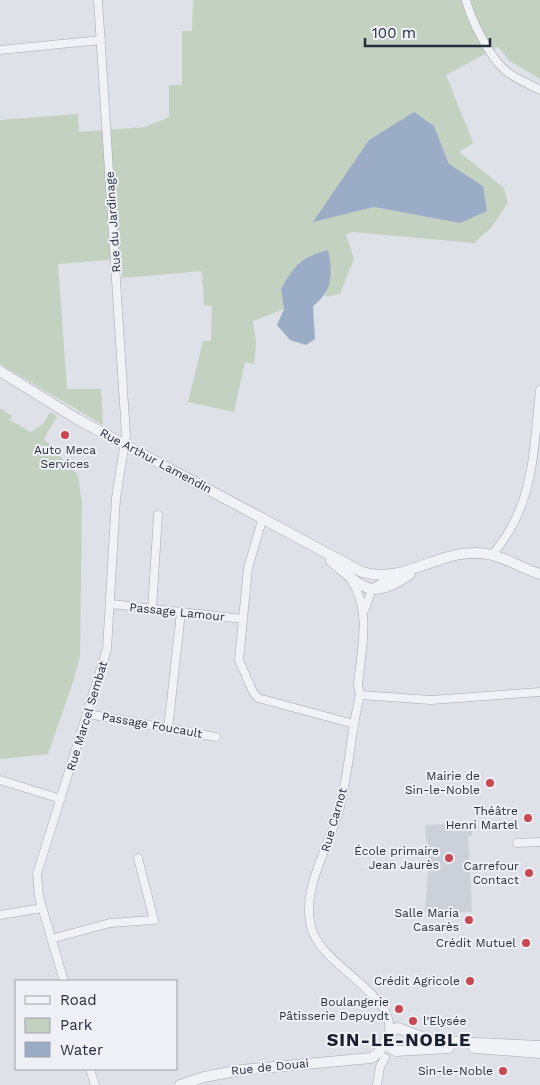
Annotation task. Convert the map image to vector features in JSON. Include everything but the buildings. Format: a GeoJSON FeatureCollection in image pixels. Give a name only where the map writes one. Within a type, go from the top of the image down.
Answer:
{"type":"FeatureCollection","features":[{"type":"Feature","properties":{"kind":"street","name":"Rue du Jardinage"},"geometry":{"type":"LineString","coordinates":[[98,0],[126,426],[124,444]]}},
{"type":"Feature","properties":{"kind":"street"},"geometry":{"type":"LineString","coordinates":[[466,0],[483,38],[500,64],[511,74],[540,90]]}},
{"type":"Feature","properties":{"kind":"street"},"geometry":{"type":"LineString","coordinates":[[0,50],[101,40]]}},
{"type":"Feature","properties":{"kind":"street","name":"Rue Arthur Lamendin"},"geometry":{"type":"LineString","coordinates":[[0,371],[68,414],[263,517],[314,548]]}},
{"type":"Feature","properties":{"kind":"street"},"geometry":{"type":"LineString","coordinates":[[492,555],[509,536],[524,502],[531,468],[540,390]]}},
{"type":"Feature","properties":{"kind":"street","name":"Rue Marcel Sembat"},"geometry":{"type":"LineString","coordinates":[[64,980],[42,908],[37,886],[38,868],[108,649],[116,498],[124,444]]}},
{"type":"Feature","properties":{"kind":"street"},"geometry":{"type":"LineString","coordinates":[[152,609],[158,515]]}},
{"type":"Feature","properties":{"kind":"street"},"geometry":{"type":"LineString","coordinates":[[263,517],[249,564],[239,664],[255,696],[354,724]]}},
{"type":"Feature","properties":{"kind":"street"},"geometry":{"type":"LineString","coordinates":[[314,548],[364,588],[387,587],[417,569]]}},
{"type":"Feature","properties":{"kind":"street"},"geometry":{"type":"LineString","coordinates":[[314,548],[362,572],[379,575],[394,575],[452,556],[476,552],[492,555],[540,574]]}},
{"type":"Feature","properties":{"kind":"street"},"geometry":{"type":"LineString","coordinates":[[365,610],[372,589],[394,575]]}},
{"type":"Feature","properties":{"kind":"street","name":"Rue Carnot"},"geometry":{"type":"LineString","coordinates":[[350,578],[356,587],[365,610],[358,685],[360,695],[342,799],[310,896],[309,918],[314,935],[323,949],[382,1006],[389,1022],[388,1037]]}},
{"type":"Feature","properties":{"kind":"street","name":"Passage Lamour"},"geometry":{"type":"LineString","coordinates":[[110,604],[243,619]]}},
{"type":"Feature","properties":{"kind":"street"},"geometry":{"type":"LineString","coordinates":[[168,728],[181,612]]}},
{"type":"Feature","properties":{"kind":"street"},"geometry":{"type":"LineString","coordinates":[[360,695],[431,700],[540,692]]}},
{"type":"Feature","properties":{"kind":"street","name":"Passage Foucault"},"geometry":{"type":"LineString","coordinates":[[88,714],[216,737]]}},
{"type":"Feature","properties":{"kind":"street"},"geometry":{"type":"LineString","coordinates":[[0,780],[61,798]]}},
{"type":"Feature","properties":{"kind":"street"},"geometry":{"type":"LineString","coordinates":[[517,843],[540,842]]}},
{"type":"Feature","properties":{"kind":"street"},"geometry":{"type":"LineString","coordinates":[[51,939],[110,923],[154,920],[138,858]]}},
{"type":"Feature","properties":{"kind":"street"},"geometry":{"type":"LineString","coordinates":[[0,915],[42,908]]}},
{"type":"Feature","properties":{"kind":"street"},"geometry":{"type":"LineString","coordinates":[[540,1046],[432,1041],[396,1028],[388,1037],[390,1047],[400,1051],[454,1047],[540,1053]]}},
{"type":"Feature","properties":{"kind":"street"},"geometry":{"type":"LineString","coordinates":[[400,1051],[407,1048],[411,1042],[408,1031]]}},
{"type":"Feature","properties":{"kind":"street","name":"Rue de Douai"},"geometry":{"type":"LineString","coordinates":[[362,1059],[379,1054],[388,1037]]}},
{"type":"Feature","properties":{"kind":"street","name":"Rue de Douai"},"geometry":{"type":"LineString","coordinates":[[180,1085],[204,1077],[241,1070],[385,1058],[400,1051]]}},
{"type":"Feature","properties":{"kind":"street"},"geometry":{"type":"LineString","coordinates":[[377,1085],[380,1067],[385,1058]]}},
{"type":"Feature","properties":{"kind":"street"},"geometry":{"type":"LineString","coordinates":[[90,1070],[95,1085]]}},
{"type":"Feature","properties":{"kind":"shaded area","name":"École primaire Jean Jaurès"},"geometry":{"type":"Polygon","coordinates":[[[472,823],[472,835],[468,836],[472,912],[425,913],[430,849],[426,840],[425,825],[472,823]]]}},
{"type":"Feature","properties":{"kind":"green space"},"geometry":{"type":"Polygon","coordinates":[[[193,0],[540,0],[540,79],[510,61],[498,47],[446,75],[473,143],[459,152],[504,188],[508,203],[491,228],[474,243],[352,232],[346,235],[354,259],[340,294],[325,297],[332,269],[281,289],[284,309],[253,321],[256,343],[254,364],[245,362],[234,412],[188,402],[203,341],[211,341],[212,306],[204,305],[202,271],[122,278],[122,259],[58,264],[67,389],[101,389],[103,425],[0,364],[0,120],[78,114],[79,132],[145,127],[169,117],[169,85],[182,85],[182,31],[192,31],[193,0]],[[434,126],[314,221],[374,207],[460,223],[483,186],[449,164],[434,126]]]}},
{"type":"Feature","properties":{"kind":"green space"},"geometry":{"type":"Polygon","coordinates":[[[0,408],[12,416],[10,420],[31,432],[43,424],[50,412],[57,416],[44,439],[78,475],[82,504],[80,656],[73,682],[48,754],[0,759],[0,408]]]}},
{"type":"Feature","properties":{"kind":"water"},"geometry":{"type":"Polygon","coordinates":[[[414,112],[434,126],[449,164],[483,186],[487,211],[460,223],[374,207],[313,222],[369,140],[414,112]]]}},
{"type":"Feature","properties":{"kind":"water"},"geometry":{"type":"Polygon","coordinates":[[[328,250],[331,266],[330,281],[320,300],[313,306],[315,339],[306,345],[290,340],[277,325],[284,309],[281,289],[299,264],[311,256],[328,250]]]}},
{"type":"Feature","properties":{"kind":"place","name":"Auto Meca Services"},"geometry":{"type":"Point","coordinates":[65,435]}},
{"type":"Feature","properties":{"kind":"place","name":"Mairie de Sin-le-Noble"},"geometry":{"type":"Point","coordinates":[490,783]}},
{"type":"Feature","properties":{"kind":"place","name":"Théâtre Henri Martel"},"geometry":{"type":"Point","coordinates":[528,818]}},
{"type":"Feature","properties":{"kind":"place","name":"École primaire Jean Jaurès"},"geometry":{"type":"Point","coordinates":[449,858]}},
{"type":"Feature","properties":{"kind":"place","name":"Carrefour Contact"},"geometry":{"type":"Point","coordinates":[529,873]}},
{"type":"Feature","properties":{"kind":"place","name":"Salle Maria Casarès"},"geometry":{"type":"Point","coordinates":[469,920]}},
{"type":"Feature","properties":{"kind":"place","name":"Crédit Mutuel"},"geometry":{"type":"Point","coordinates":[526,943]}},
{"type":"Feature","properties":{"kind":"place","name":"Crédit Agricole"},"geometry":{"type":"Point","coordinates":[470,981]}},
{"type":"Feature","properties":{"kind":"place","name":"Boulangerie Pâtisserie Depuydt"},"geometry":{"type":"Point","coordinates":[399,1009]}},
{"type":"Feature","properties":{"kind":"place","name":"l'Elysée"},"geometry":{"type":"Point","coordinates":[413,1021]}},
{"type":"Feature","properties":{"kind":"place","name":"Sin-le-Noble"},"geometry":{"type":"Point","coordinates":[503,1071]}},
{"type":"Feature","properties":{"kind":"district","name":"SIN-LE-NOBLE"},"geometry":{"type":"Point","coordinates":[399,1040]}}]}
